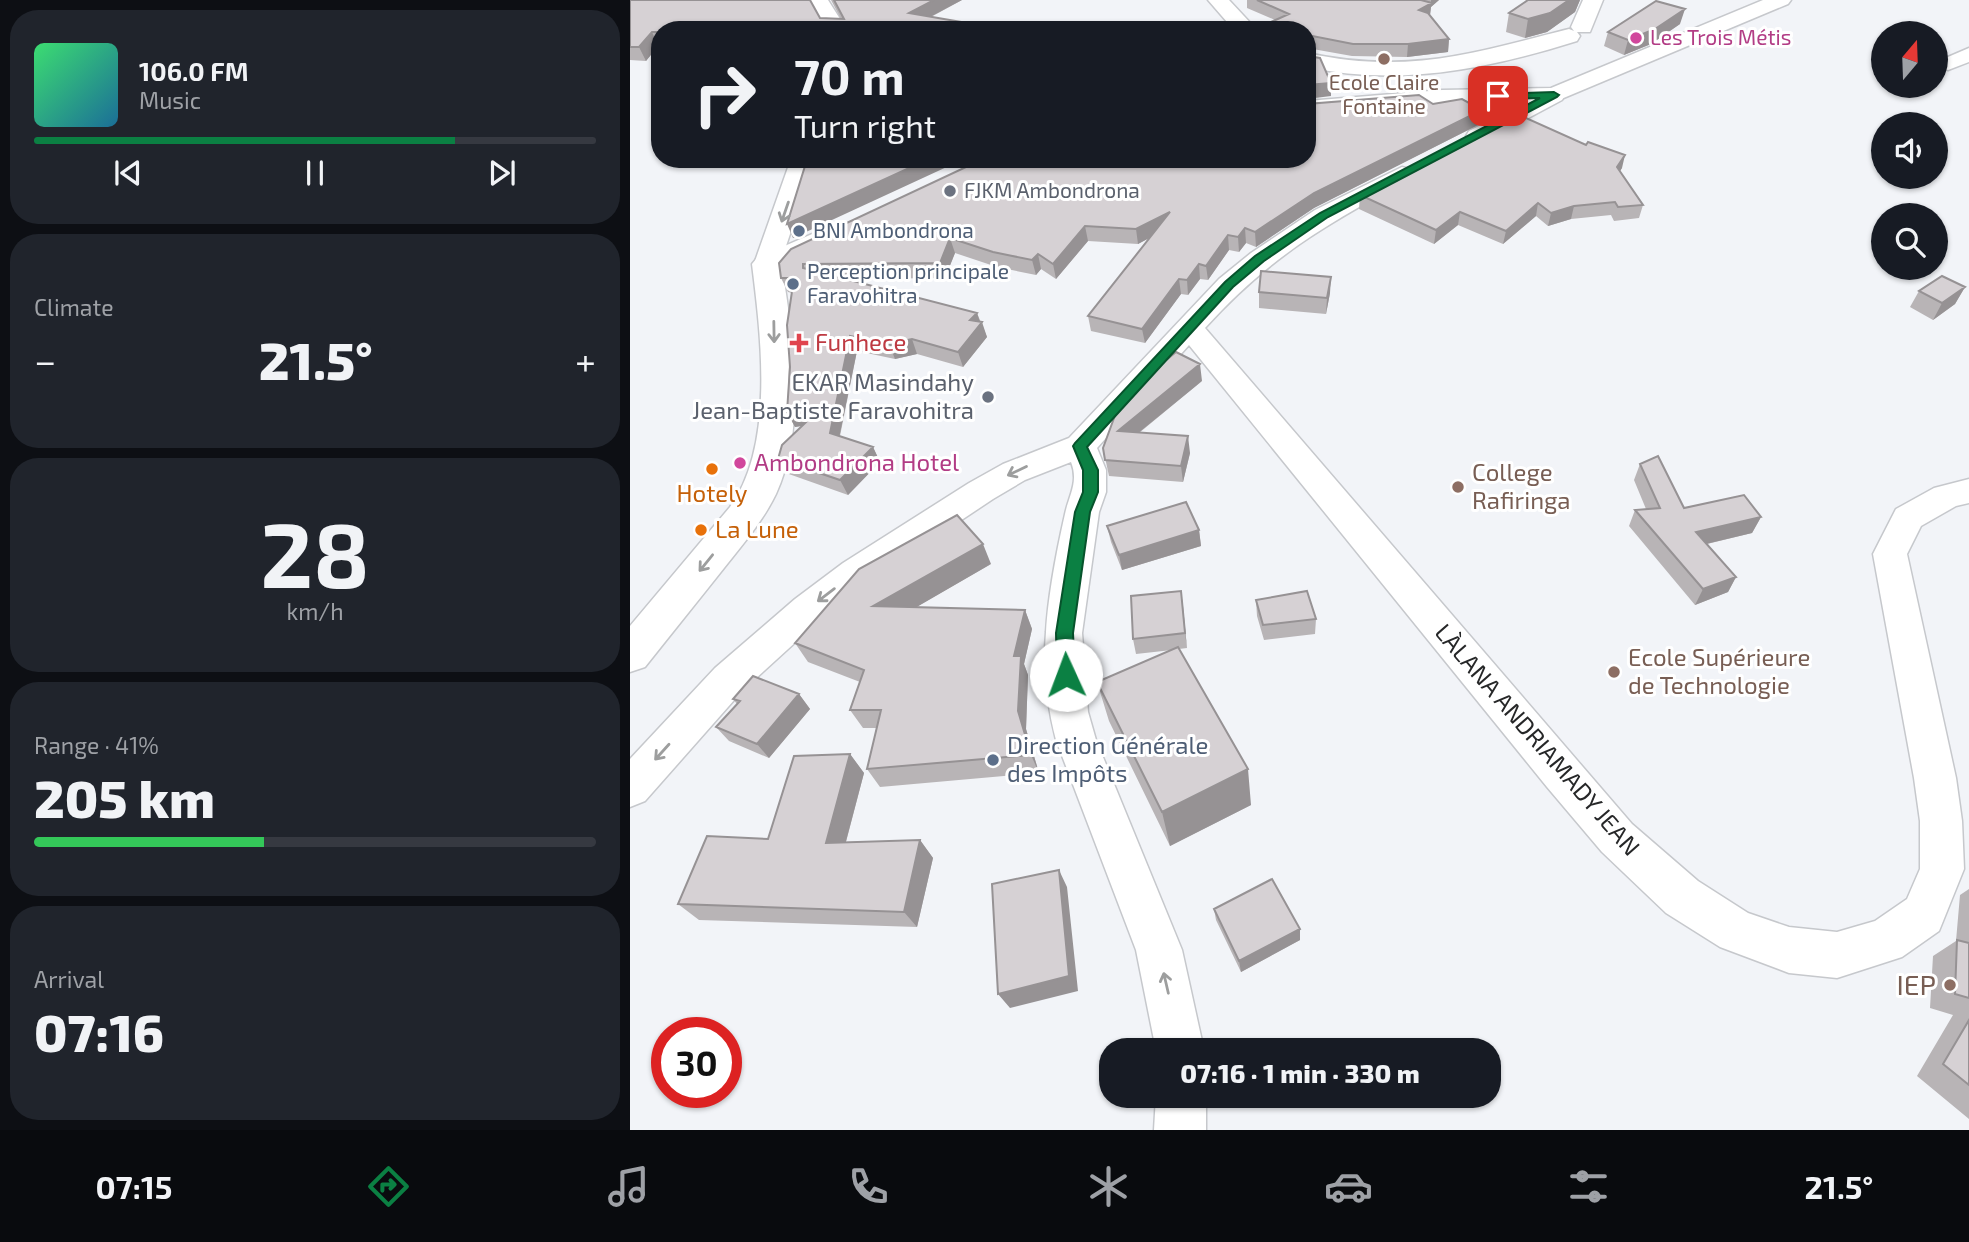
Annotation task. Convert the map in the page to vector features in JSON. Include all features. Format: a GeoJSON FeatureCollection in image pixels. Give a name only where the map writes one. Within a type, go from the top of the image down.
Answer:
{"type":"FeatureCollection","features":[{"type":"Feature","properties":{"kind":"street"},"geometry":{"type":"LineString","coordinates":[[819,0],[831,21]]}},
{"type":"Feature","properties":{"kind":"street"},"geometry":{"type":"LineString","coordinates":[[1218,0],[1238,21]]}},
{"type":"Feature","properties":{"kind":"street"},"geometry":{"type":"LineString","coordinates":[[1451,149],[1554,95],[1590,44],[1593,0]]}},
{"type":"Feature","properties":{"kind":"street"},"geometry":{"type":"LineString","coordinates":[[1316,62],[1354,69],[1403,69],[1590,44],[1781,0]]}},
{"type":"Feature","properties":{"kind":"street"},"geometry":{"type":"LineString","coordinates":[[1948,64],[1969,54]]}},
{"type":"Feature","properties":{"kind":"street"},"geometry":{"type":"LineString","coordinates":[[1316,107],[1442,97],[1554,95]]}},
{"type":"Feature","properties":{"kind":"street"},"geometry":{"type":"LineString","coordinates":[[630,788],[729,679],[762,647],[817,602],[855,573],[981,491],[1033,463],[1080,446],[1229,285],[1293,234],[1427,161]]}},
{"type":"Feature","properties":{"kind":"street"},"geometry":{"type":"LineString","coordinates":[[630,655],[739,523],[758,494],[768,470],[774,443],[775,414],[773,307],[767,264],[800,168]]}},
{"type":"Feature","properties":{"kind":"street"},"geometry":{"type":"LineString","coordinates":[[767,264],[855,223]]}},
{"type":"Feature","properties":{"kind":"street","name":"LÀLANA ANDRIAMADY JEAN"},"geometry":{"type":"LineString","coordinates":[[1191,329],[1617,838],[1682,898],[1736,931],[1789,950],[1837,956],[1886,941],[1923,915],[1942,869],[1941,821],[1935,778],[1890,554],[1908,518],[1946,496],[1969,491]]}},
{"type":"Feature","properties":{"kind":"street"},"geometry":{"type":"LineString","coordinates":[[1080,446],[1090,470],[1090,492],[1082,512],[1064,633],[1068,712],[1076,740],[1159,950],[1177,1038]]}},
{"type":"Feature","properties":{"kind":"street"},"geometry":{"type":"LineString","coordinates":[[1180,1130],[1181,1108]]}},
{"type":"Feature","properties":{"kind":"building"},"geometry":{"type":"Polygon","coordinates":[[[630,0],[810,0],[820,18],[844,19],[834,0],[934,0],[909,13],[956,21],[651,21],[651,33],[639,47],[630,47],[630,0]]]}},
{"type":"Feature","properties":{"kind":"building"},"geometry":{"type":"Polygon","coordinates":[[[1257,0],[1421,0],[1432,3],[1419,10],[1428,13],[1449,39],[1408,44],[1353,44],[1316,37],[1316,21],[1273,21],[1289,14],[1257,0]]]}},
{"type":"Feature","properties":{"kind":"building"},"geometry":{"type":"Polygon","coordinates":[[[1528,0],[1569,0],[1550,13],[1528,19],[1509,13],[1528,0]]]}},
{"type":"Feature","properties":{"kind":"building"},"geometry":{"type":"Polygon","coordinates":[[[1656,1],[1685,9],[1655,29],[1628,40],[1608,32],[1656,1]]]}},
{"type":"Feature","properties":{"kind":"building"},"geometry":{"type":"Polygon","coordinates":[[[1316,57],[1320,58],[1331,83],[1316,84],[1316,57]]]}},
{"type":"Feature","properties":{"kind":"building"},"geometry":{"type":"Polygon","coordinates":[[[1419,95],[1433,104],[1462,99],[1482,110],[1314,193],[1255,232],[1245,228],[1238,237],[1228,235],[1206,266],[1199,264],[1187,280],[1179,279],[1142,329],[1088,316],[1170,212],[1136,229],[1085,226],[1053,264],[1038,254],[1032,260],[993,252],[950,238],[940,263],[803,264],[803,268],[977,313],[970,320],[982,322],[958,352],[912,339],[889,344],[850,336],[830,433],[873,447],[840,480],[778,459],[782,445],[823,406],[787,412],[790,367],[787,325],[794,278],[781,278],[779,263],[791,249],[964,168],[1316,168],[1316,103],[1419,95]]]}},
{"type":"Feature","properties":{"kind":"building"},"geometry":{"type":"Polygon","coordinates":[[[1517,114],[1586,145],[1588,142],[1625,155],[1617,167],[1643,205],[1618,207],[1615,202],[1574,206],[1551,213],[1538,203],[1506,231],[1460,212],[1436,230],[1360,195],[1517,114]]]}},
{"type":"Feature","properties":{"kind":"building"},"geometry":{"type":"Polygon","coordinates":[[[804,168],[909,168],[787,224],[804,168]]]}},
{"type":"Feature","properties":{"kind":"building"},"geometry":{"type":"Polygon","coordinates":[[[1261,271],[1331,277],[1327,298],[1259,292],[1261,271]]]}},
{"type":"Feature","properties":{"kind":"building"},"geometry":{"type":"Polygon","coordinates":[[[1948,279],[1965,287],[1942,303],[1919,291],[1936,280],[1948,279]]]}},
{"type":"Feature","properties":{"kind":"building"},"geometry":{"type":"Polygon","coordinates":[[[1176,352],[1200,364],[1118,431],[1188,436],[1181,466],[1105,460],[1103,448],[1117,410],[1153,371],[1176,352]]]}},
{"type":"Feature","properties":{"kind":"building"},"geometry":{"type":"Polygon","coordinates":[[[1658,456],[1684,508],[1744,495],[1761,517],[1696,532],[1736,577],[1703,589],[1635,510],[1660,508],[1640,464],[1658,456]]]}},
{"type":"Feature","properties":{"kind":"building"},"geometry":{"type":"Polygon","coordinates":[[[1186,502],[1199,530],[1119,555],[1107,526],[1186,502]]]}},
{"type":"Feature","properties":{"kind":"building"},"geometry":{"type":"Polygon","coordinates":[[[957,515],[983,544],[873,606],[1025,610],[1014,656],[1021,656],[1018,711],[1031,755],[867,769],[881,710],[850,710],[864,670],[795,643],[859,569],[957,515]]]}},
{"type":"Feature","properties":{"kind":"building"},"geometry":{"type":"Polygon","coordinates":[[[1181,591],[1185,633],[1133,639],[1131,596],[1181,591]]]}},
{"type":"Feature","properties":{"kind":"building"},"geometry":{"type":"Polygon","coordinates":[[[1307,591],[1316,619],[1263,625],[1256,600],[1307,591]]]}},
{"type":"Feature","properties":{"kind":"building"},"geometry":{"type":"Polygon","coordinates":[[[1178,647],[1248,769],[1162,812],[1097,682],[1178,647]]]}},
{"type":"Feature","properties":{"kind":"building"},"geometry":{"type":"Polygon","coordinates":[[[753,676],[799,694],[757,744],[716,727],[740,701],[733,699],[753,676]]]}},
{"type":"Feature","properties":{"kind":"building"},"geometry":{"type":"Polygon","coordinates":[[[850,754],[826,843],[920,840],[904,912],[678,904],[707,836],[768,839],[794,756],[850,754]]]}},
{"type":"Feature","properties":{"kind":"building"},"geometry":{"type":"Polygon","coordinates":[[[1059,870],[1069,976],[998,994],[992,884],[1059,870]]]}},
{"type":"Feature","properties":{"kind":"building"},"geometry":{"type":"Polygon","coordinates":[[[1272,879],[1300,929],[1239,961],[1214,909],[1272,879]]]}},
{"type":"Feature","properties":{"kind":"building"},"geometry":{"type":"Polygon","coordinates":[[[1957,940],[1969,943],[1969,998],[1955,994],[1957,940]]]}},
{"type":"Feature","properties":{"kind":"building"},"geometry":{"type":"Polygon","coordinates":[[[1969,1020],[1969,1085],[1943,1064],[1969,1020]]]}},
{"type":"Feature","properties":{"kind":"place","name":"Les Trois Métis"},"geometry":{"type":"Point","coordinates":[1636,38]}},
{"type":"Feature","properties":{"kind":"place","name":"Ecole Claire Fontaine"},"geometry":{"type":"Point","coordinates":[1384,59]}},
{"type":"Feature","properties":{"kind":"place","name":"FJKM Ambondrona"},"geometry":{"type":"Point","coordinates":[950,191]}},
{"type":"Feature","properties":{"kind":"place","name":"BNI Ambondrona"},"geometry":{"type":"Point","coordinates":[799,231]}},
{"type":"Feature","properties":{"kind":"place","name":"Perception principale Faravohitra"},"geometry":{"type":"Point","coordinates":[793,284]}},
{"type":"Feature","properties":{"kind":"place","name":"Funhece"},"geometry":{"type":"Point","coordinates":[799,343]}},
{"type":"Feature","properties":{"kind":"place","name":"EKAR Masindahy Jean-Baptiste Faravohitra"},"geometry":{"type":"Point","coordinates":[988,397]}},
{"type":"Feature","properties":{"kind":"place","name":"Ambondrona Hotel"},"geometry":{"type":"Point","coordinates":[740,463]}},
{"type":"Feature","properties":{"kind":"place","name":"Hotely"},"geometry":{"type":"Point","coordinates":[712,469]}},
{"type":"Feature","properties":{"kind":"place","name":"College Rafiringa"},"geometry":{"type":"Point","coordinates":[1458,487]}},
{"type":"Feature","properties":{"kind":"place","name":"La Lune"},"geometry":{"type":"Point","coordinates":[701,530]}},
{"type":"Feature","properties":{"kind":"place","name":"Ecole Supérieure de Technologie"},"geometry":{"type":"Point","coordinates":[1614,672]}},
{"type":"Feature","properties":{"kind":"place","name":"Direction Générale des Impôts"},"geometry":{"type":"Point","coordinates":[993,760]}},
{"type":"Feature","properties":{"kind":"place","name":"IEP"},"geometry":{"type":"Point","coordinates":[1950,985]}},
{"type":"Feature","properties":{"kind":"route"},"geometry":{"type":"LineString","coordinates":[[1066,675],[1064,633],[1082,512],[1090,492],[1090,470],[1080,446],[1229,285],[1259,259],[1324,215],[1554,95],[1498,96]]}}]}
